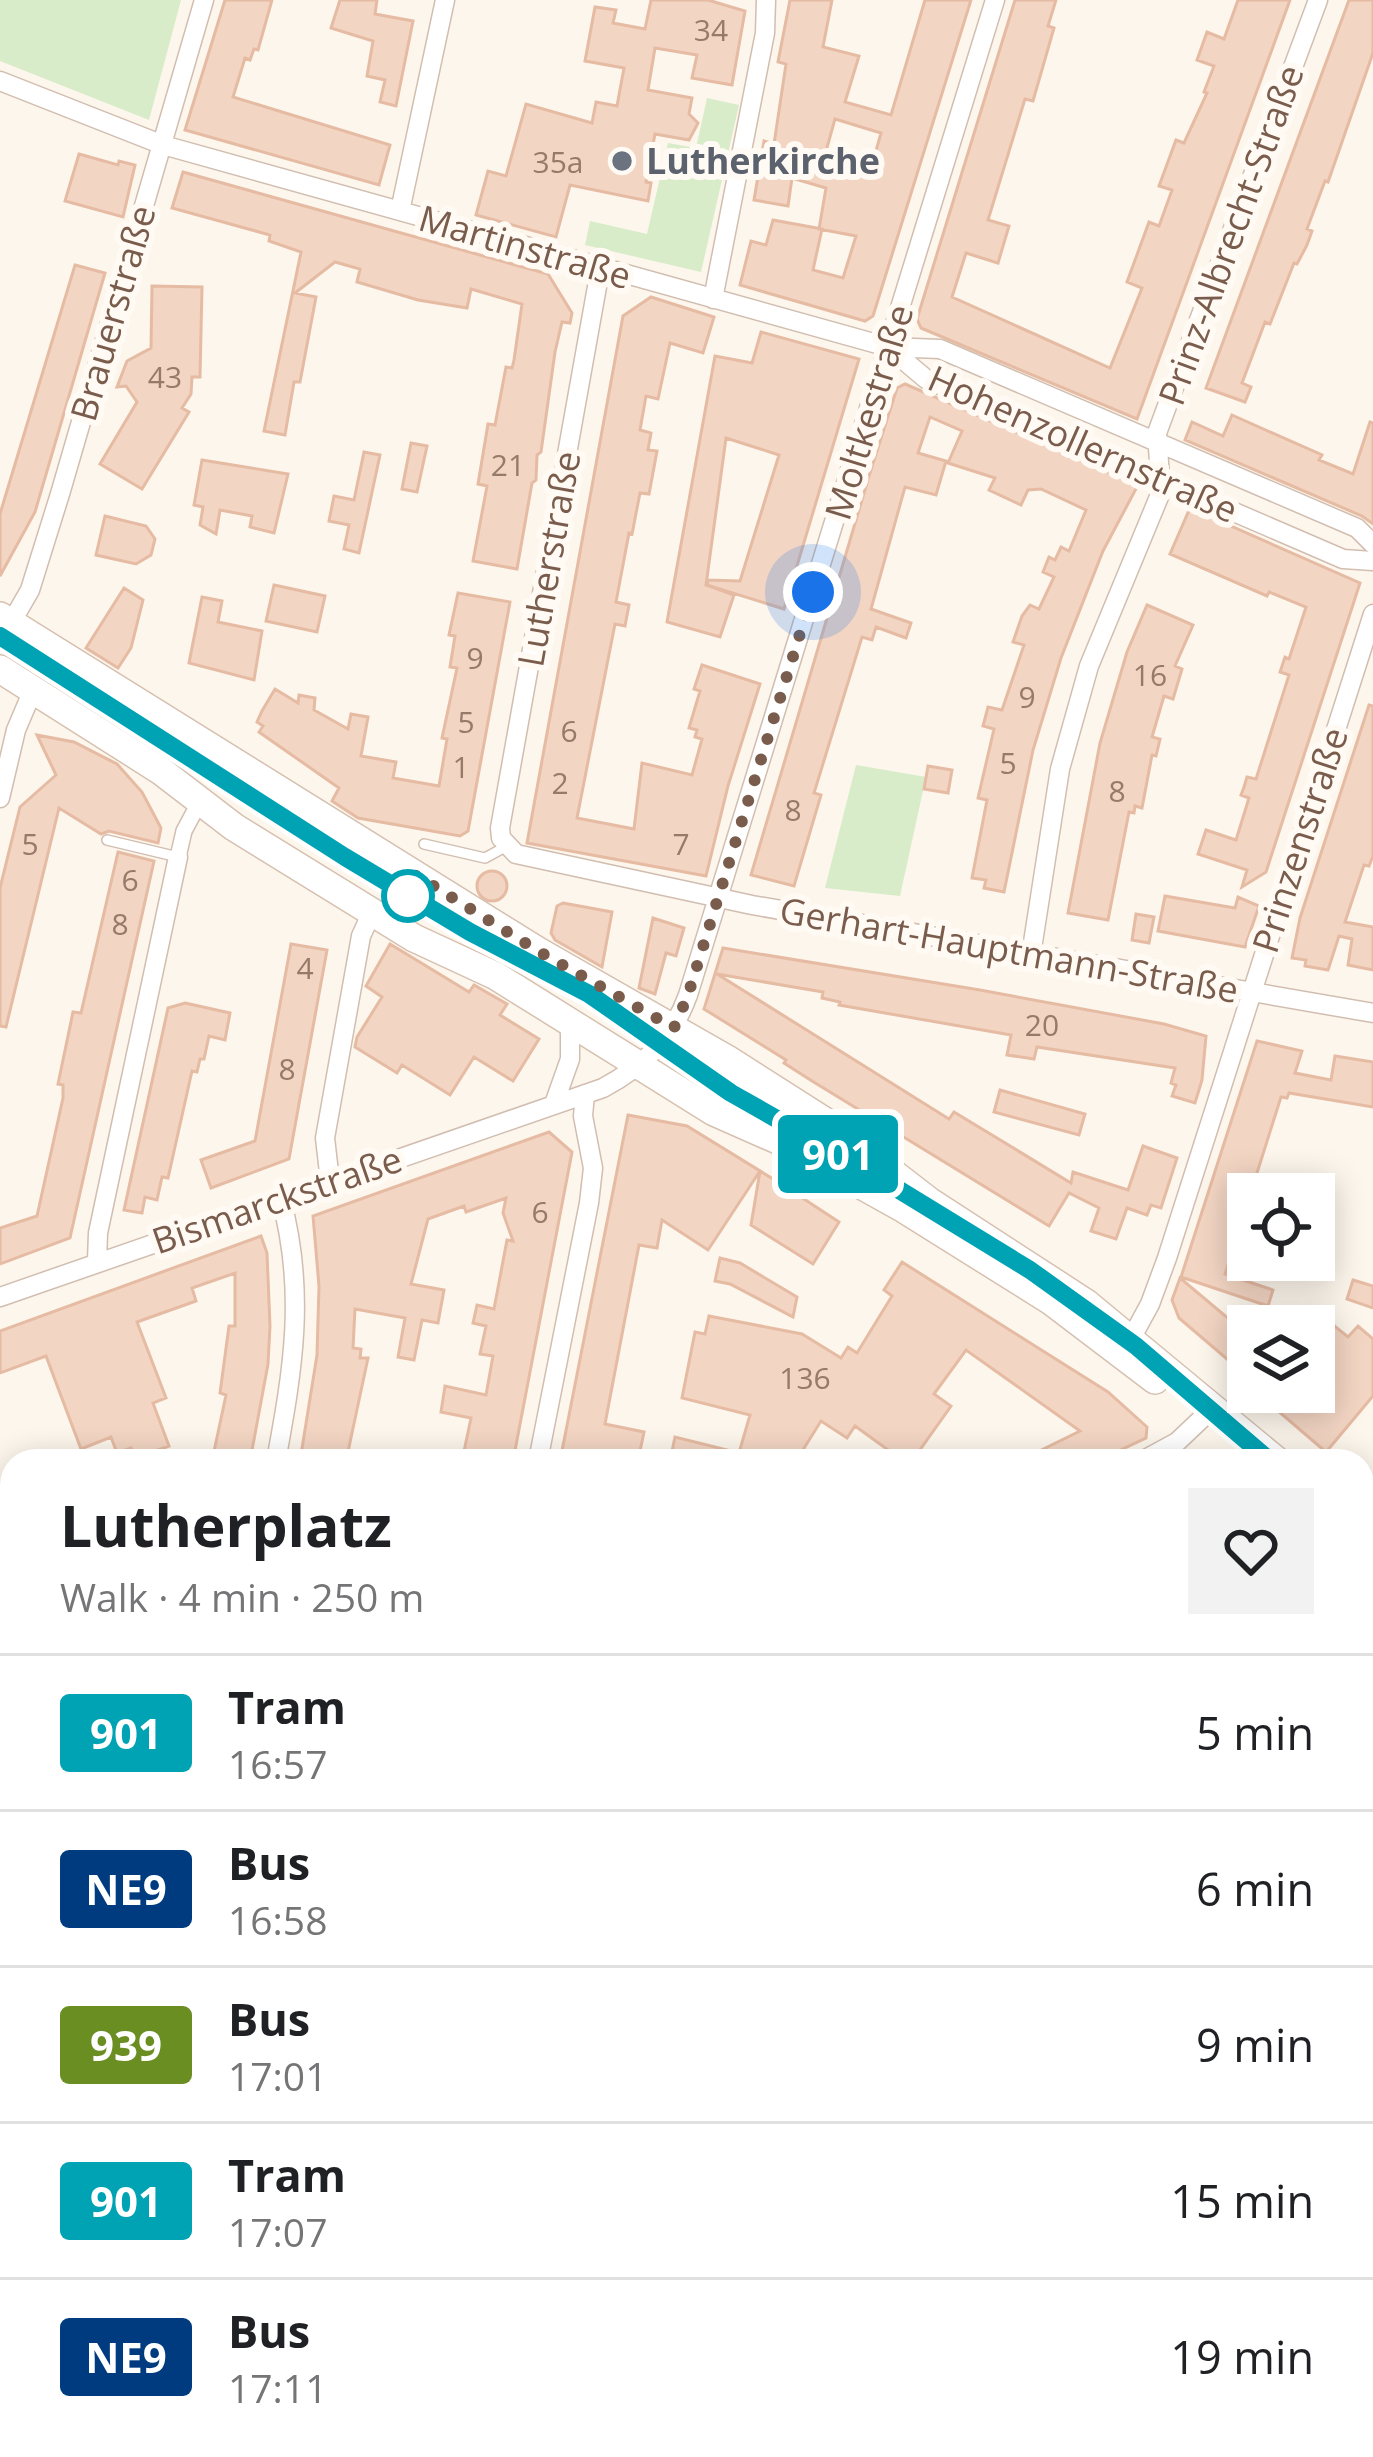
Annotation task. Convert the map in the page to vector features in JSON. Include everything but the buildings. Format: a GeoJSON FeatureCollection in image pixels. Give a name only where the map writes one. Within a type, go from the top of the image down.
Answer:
{"type":"FeatureCollection","features":[{"type":"Feature","properties":{"kind":"main road"},"geometry":{"type":"LineString","coordinates":[[6,619],[538,951],[832,1126],[929,1202],[1035,1268],[1132,1337],[1239,1449]]}},
{"type":"Feature","properties":{"kind":"main road"},"geometry":{"type":"LineString","coordinates":[[0,669],[29,698],[161,771],[199,803],[372,913],[424,944],[496,976],[714,1112],[853,1179],[994,1264],[1259,1449]]}},
{"type":"Feature","properties":{"kind":"street","name":"Brauerstraße"},"geometry":{"type":"LineString","coordinates":[[6,619],[30,590],[204,0]]}},
{"type":"Feature","properties":{"kind":"street"},"geometry":{"type":"LineString","coordinates":[[400,211],[445,0]]}},
{"type":"Feature","properties":{"kind":"street"},"geometry":{"type":"LineString","coordinates":[[713,299],[769,11],[766,0]]}},
{"type":"Feature","properties":{"kind":"street","name":"Moltkestraße"},"geometry":{"type":"LineString","coordinates":[[674,1028],[719,896],[995,0]]}},
{"type":"Feature","properties":{"kind":"street","name":"Prinz-Albrecht-Straße"},"geometry":{"type":"LineString","coordinates":[[1031,956],[1060,769],[1089,666],[1161,492],[1156,443],[1318,0]]}},
{"type":"Feature","properties":{"kind":"street","name":"Martinstraße"},"geometry":{"type":"LineString","coordinates":[[0,81],[163,145],[888,347]]}},
{"type":"Feature","properties":{"kind":"street","name":"Lutherstraße"},"geometry":{"type":"LineString","coordinates":[[507,846],[500,828],[600,269]]}},
{"type":"Feature","properties":{"kind":"street","name":"Hohenzollernstraße"},"geometry":{"type":"LineString","coordinates":[[888,347],[940,350],[1357,528],[1373,544]]}},
{"type":"Feature","properties":{"kind":"street","name":"Hohenzollernstraße"},"geometry":{"type":"LineString","coordinates":[[888,347],[926,379],[1343,560],[1373,561]]}},
{"type":"Feature","properties":{"kind":"street","name":"Prinzenstraße"},"geometry":{"type":"LineString","coordinates":[[1132,1337],[1167,1258],[1373,614]]}},
{"type":"Feature","properties":{"kind":"street"},"geometry":{"type":"LineString","coordinates":[[0,798],[29,698]]}},
{"type":"Feature","properties":{"kind":"street"},"geometry":{"type":"LineString","coordinates":[[97,1262],[98,1233],[178,857],[199,803]]}},
{"type":"Feature","properties":{"kind":"street","name":"Gerhart-Hauptmann-Straße"},"geometry":{"type":"LineString","coordinates":[[507,846],[516,854],[752,905],[1373,1013]]}},
{"type":"Feature","properties":{"kind":"street"},"geometry":{"type":"LineString","coordinates":[[330,1181],[325,1138],[361,936],[372,913]]}},
{"type":"Feature","properties":{"kind":"street"},"geometry":{"type":"LineString","coordinates":[[540,1449],[593,1168],[583,1116],[569,1099],[570,1019]]}},
{"type":"Feature","properties":{"kind":"street","name":"Bismarckstraße"},"geometry":{"type":"LineString","coordinates":[[0,1297],[569,1099],[638,1066],[674,1028]]}},
{"type":"Feature","properties":{"kind":"street"},"geometry":{"type":"LineString","coordinates":[[278,1449],[293,1373],[297,1313],[294,1249],[281,1199]]}},
{"type":"Feature","properties":{"kind":"street"},"geometry":{"type":"LineString","coordinates":[[1164,1449],[1208,1414]]}},
{"type":"Feature","properties":{"kind":"lane"},"geometry":{"type":"LineString","coordinates":[[107,840],[178,857]]}},
{"type":"Feature","properties":{"kind":"lane"},"geometry":{"type":"LineString","coordinates":[[424,844],[485,859],[507,846]]}},
{"type":"Feature","properties":{"kind":"green space"},"geometry":{"type":"Polygon","coordinates":[[[0,0],[181,0],[149,120],[0,61],[0,0]]]}},
{"type":"Feature","properties":{"kind":"green space"},"geometry":{"type":"Polygon","coordinates":[[[707,98],[739,105],[701,272],[585,245],[590,221],[647,234],[668,143],[696,148],[707,98]]]}},
{"type":"Feature","properties":{"kind":"green space"},"geometry":{"type":"Polygon","coordinates":[[[856,765],[926,777],[900,896],[825,888],[856,765]]]}},
{"type":"Feature","properties":{"kind":"tram line"},"geometry":{"type":"LineString","coordinates":[[0,636],[441,916],[589,993],[756,1109],[865,1169],[1029,1271],[1136,1346],[1256,1449]]}},
{"type":"Feature","properties":{"kind":"tram line","name":"901"},"geometry":{"type":"LineString","coordinates":[[0,636],[345,857],[441,916],[589,994],[756,1109],[1030,1270],[1136,1346],[1256,1449]]}},
{"type":"Feature","properties":{"kind":"place","name":"Lutherkirche"},"geometry":{"type":"Point","coordinates":[622,161]}},
{"type":"Feature","properties":{"kind":"route"},"geometry":{"type":"LineString","coordinates":[[408,896],[416,875],[674,1028],[813,592]]}}]}
